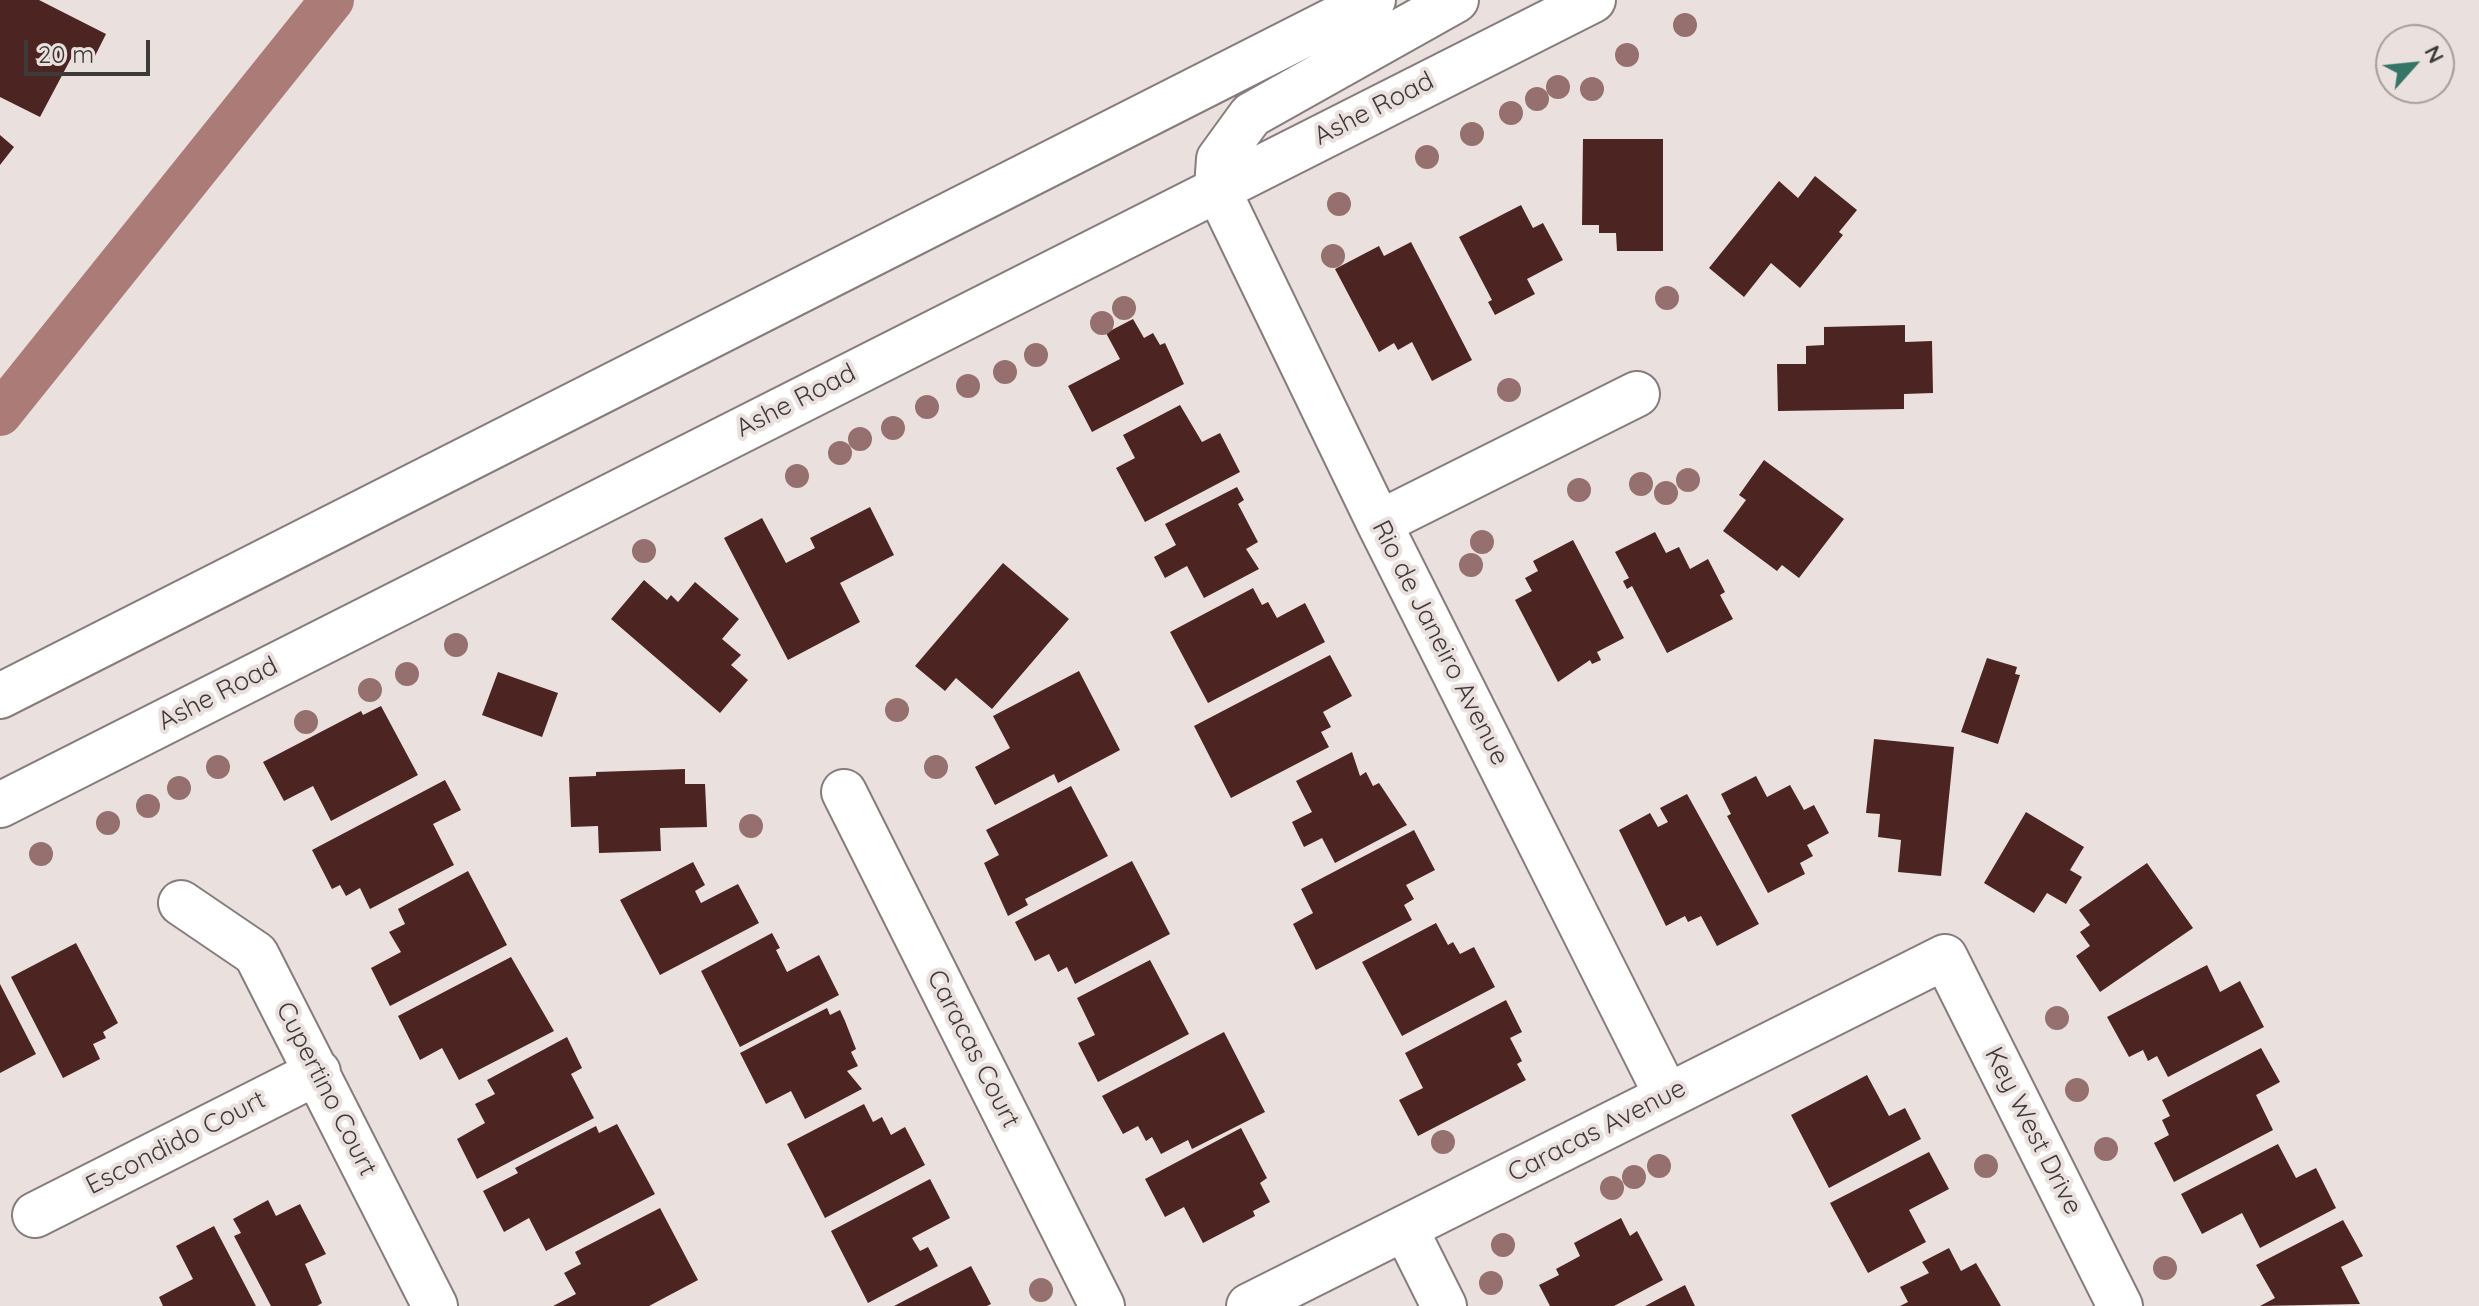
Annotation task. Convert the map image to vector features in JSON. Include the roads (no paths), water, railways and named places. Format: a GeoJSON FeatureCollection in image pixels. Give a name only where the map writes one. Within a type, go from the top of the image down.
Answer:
{"type":"FeatureCollection","features":[{"type":"Feature","properties":{"kind":"street"},"geometry":{"type":"LineString","coordinates":[[0,696],[1373,0]]}},
{"type":"Feature","properties":{"kind":"street"},"geometry":{"type":"LineString","coordinates":[[1217,188],[1219,159],[1251,115],[1456,0]]}},
{"type":"Feature","properties":{"kind":"street","name":"Ashe Road"},"geometry":{"type":"LineString","coordinates":[[0,805],[1593,0]]}},
{"type":"Feature","properties":{"kind":"street","name":"Rio de Janeiro Avenue"},"geometry":{"type":"LineString","coordinates":[[1217,188],[1379,523],[1667,1096]]}},
{"type":"Feature","properties":{"kind":"street"},"geometry":{"type":"LineString","coordinates":[[1379,523],[1637,394]]}},
{"type":"Feature","properties":{"kind":"street","name":"Caracas Court"},"geometry":{"type":"LineString","coordinates":[[844,792],[1102,1306]]}},
{"type":"Feature","properties":{"kind":"street","name":"Cupertino Court"},"geometry":{"type":"LineString","coordinates":[[181,903],[256,954],[435,1306]]}},
{"type":"Feature","properties":{"kind":"street","name":"Caracas Avenue"},"geometry":{"type":"LineString","coordinates":[[1249,1306],[1945,957]]}},
{"type":"Feature","properties":{"kind":"street","name":"Key West Drive"},"geometry":{"type":"LineString","coordinates":[[1945,957],[2120,1306]]}},
{"type":"Feature","properties":{"kind":"street","name":"Escondido Court"},"geometry":{"type":"LineString","coordinates":[[35,1215],[318,1072]]}},
{"type":"Feature","properties":{"kind":"street"},"geometry":{"type":"LineString","coordinates":[[1405,1228],[1444,1306]]}},
{"type":"Feature","properties":{"kind":"waterway"},"geometry":{"type":"LineString","coordinates":[[0,414],[332,0]]}}]}
